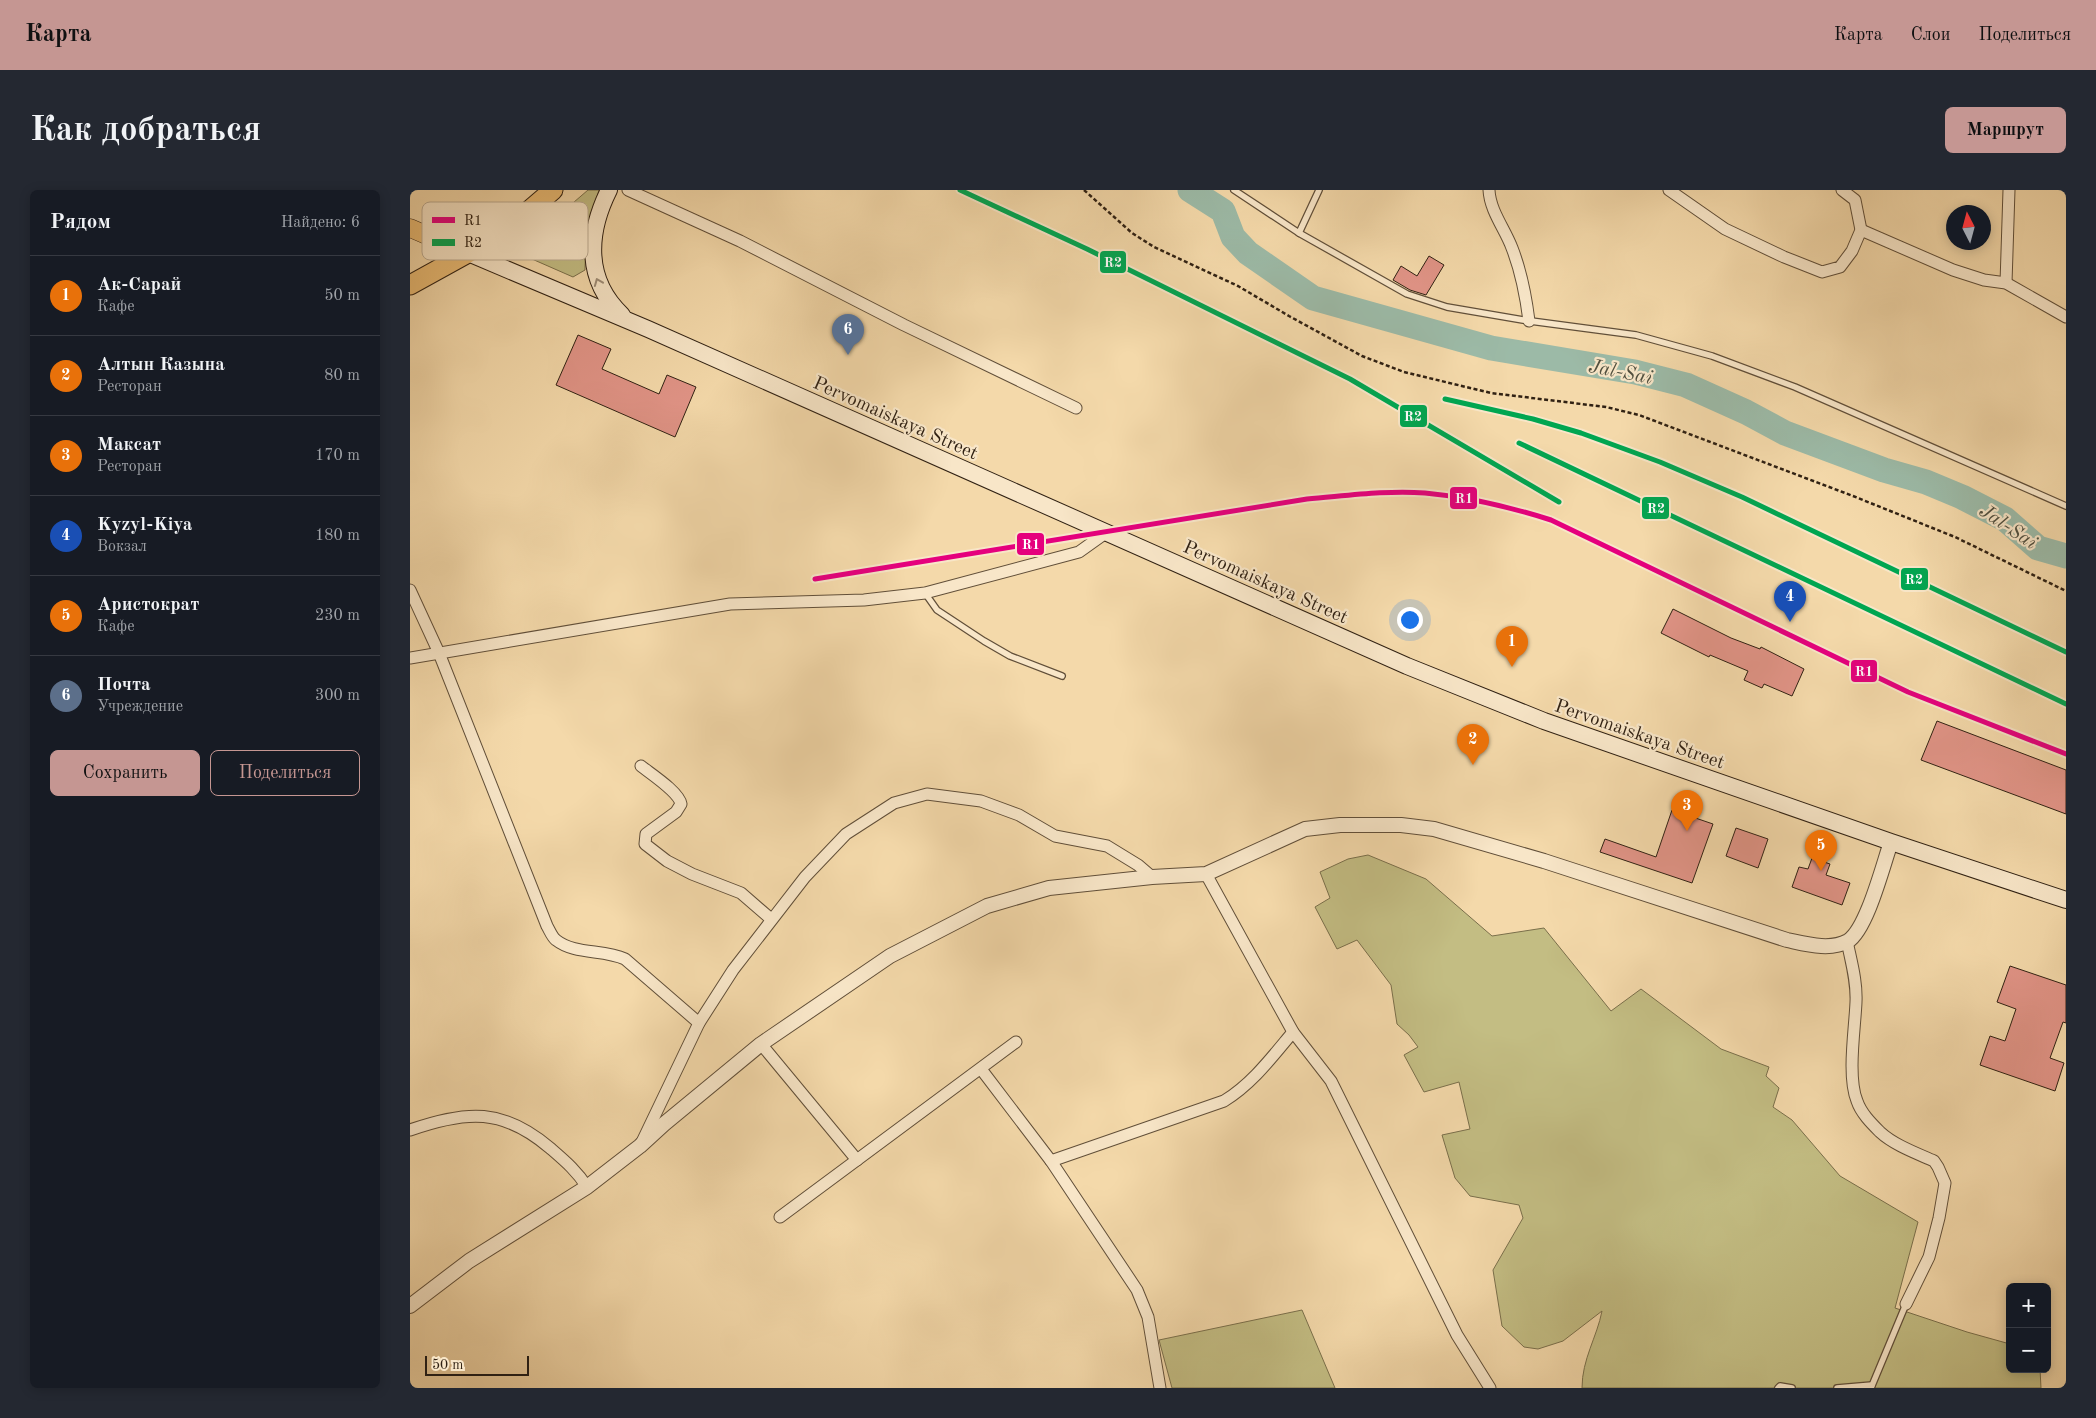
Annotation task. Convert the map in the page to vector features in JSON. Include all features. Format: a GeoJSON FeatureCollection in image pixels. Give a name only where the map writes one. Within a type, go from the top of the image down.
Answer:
{"type":"FeatureCollection","features":[{"type":"Feature","properties":{"kind":"highway"},"geometry":{"type":"LineString","coordinates":[[539,202],[553,190]]}},
{"type":"Feature","properties":{"kind":"highway"},"geometry":{"type":"LineString","coordinates":[[410,285],[455,260]]}},
{"type":"Feature","properties":{"kind":"main road"},"geometry":{"type":"LineString","coordinates":[[609,190],[598,216],[594,234],[594,271],[601,289],[611,305],[627,320]]}},
{"type":"Feature","properties":{"kind":"main road"},"geometry":{"type":"LineString","coordinates":[[410,228],[422,233]]}},
{"type":"Feature","properties":{"kind":"main road","name":"Pervomaiskaya Street"},"geometry":{"type":"LineString","coordinates":[[485,260],[627,320],[1406,666],[1544,721],[1891,842],[2066,900]]}},
{"type":"Feature","properties":{"kind":"street"},"geometry":{"type":"LineString","coordinates":[[628,190],[740,241],[984,365],[1076,408]]}},
{"type":"Feature","properties":{"kind":"street"},"geometry":{"type":"LineString","coordinates":[[1489,190],[1489,197],[1493,208],[1512,247],[1527,303],[1528,321]]}},
{"type":"Feature","properties":{"kind":"street"},"geometry":{"type":"LineString","coordinates":[[1669,190],[1725,229],[1784,257],[1822,272],[1840,267],[1852,251],[1861,230],[1856,195],[1842,190]]}},
{"type":"Feature","properties":{"kind":"street"},"geometry":{"type":"LineString","coordinates":[[2006,283],[2009,190]]}},
{"type":"Feature","properties":{"kind":"street"},"geometry":{"type":"LineString","coordinates":[[1861,230],[1953,270],[1984,280],[2006,283],[2066,317]]}},
{"type":"Feature","properties":{"kind":"street"},"geometry":{"type":"LineString","coordinates":[[410,658],[730,604],[803,600],[864,600],[925,593],[1079,552],[1107,532]]}},
{"type":"Feature","properties":{"kind":"street"},"geometry":{"type":"LineString","coordinates":[[410,590],[439,653],[547,926],[555,939],[582,950],[614,954],[625,959],[698,1023]]}},
{"type":"Feature","properties":{"kind":"street"},"geometry":{"type":"LineString","coordinates":[[641,766],[672,792],[680,800],[681,804],[676,812],[646,834],[645,844],[653,852],[676,866],[740,893],[772,919]]}},
{"type":"Feature","properties":{"kind":"street"},"geometry":{"type":"LineString","coordinates":[[410,1306],[470,1261],[587,1187],[640,1146],[660,1119],[698,1023],[733,970],[805,877],[846,834],[894,803],[926,794],[981,801],[1001,807],[1055,836],[1107,846],[1138,865],[1152,878]]}},
{"type":"Feature","properties":{"kind":"street"},"geometry":{"type":"LineString","coordinates":[[660,1119],[761,1044],[890,956],[987,906],[1049,888],[1206,874],[1306,830],[1340,824],[1401,825],[1434,829],[1544,860],[1787,940],[1822,946],[1847,941],[1860,928],[1891,842]]}},
{"type":"Feature","properties":{"kind":"street"},"geometry":{"type":"LineString","coordinates":[[1206,874],[1293,1032],[1330,1081],[1458,1335],[1490,1388]]}},
{"type":"Feature","properties":{"kind":"street"},"geometry":{"type":"LineString","coordinates":[[1847,941],[1856,982],[1853,1042],[1854,1085],[1857,1102],[1870,1122],[1882,1134],[1934,1161],[1944,1183],[1939,1218],[1929,1257],[1906,1304]]}},
{"type":"Feature","properties":{"kind":"street"},"geometry":{"type":"LineString","coordinates":[[1051,1161],[1224,1101],[1240,1092],[1254,1078],[1293,1032]]}},
{"type":"Feature","properties":{"kind":"street"},"geometry":{"type":"LineString","coordinates":[[780,1217],[1016,1042]]}},
{"type":"Feature","properties":{"kind":"street"},"geometry":{"type":"LineString","coordinates":[[761,1044],[857,1160]]}},
{"type":"Feature","properties":{"kind":"street"},"geometry":{"type":"LineString","coordinates":[[981,1069],[1051,1161],[1137,1290],[1148,1317],[1160,1388]]}},
{"type":"Feature","properties":{"kind":"street"},"geometry":{"type":"LineString","coordinates":[[410,1130],[451,1120],[483,1116],[518,1124],[536,1136],[576,1170],[587,1187]]}},
{"type":"Feature","properties":{"kind":"lane"},"geometry":{"type":"LineString","coordinates":[[1234,190],[1299,233],[1407,294],[1447,307],[1528,321],[1636,335],[1712,356],[1795,387],[2066,506]]}},
{"type":"Feature","properties":{"kind":"lane"},"geometry":{"type":"LineString","coordinates":[[1299,233],[1319,190]]}},
{"type":"Feature","properties":{"kind":"lane"},"geometry":{"type":"LineString","coordinates":[[925,593],[937,610],[984,641],[1010,656],[1062,676]]}},
{"type":"Feature","properties":{"kind":"lane"},"geometry":{"type":"LineString","coordinates":[[1837,1388],[1871,1387],[1906,1304]]}},
{"type":"Feature","properties":{"kind":"lane"},"geometry":{"type":"LineString","coordinates":[[1778,1388],[1780,1386],[1792,1388]]}},
{"type":"Feature","properties":{"kind":"path"},"geometry":{"type":"LineString","coordinates":[[1084,190],[1132,233],[1154,247],[1238,286],[1289,316],[1371,359],[1404,372],[1491,393],[1606,407],[1639,415],[1853,496],[1955,537],[2066,591]]}},
{"type":"Feature","properties":{"kind":"shaded area"},"geometry":{"type":"Polygon","coordinates":[[[588,190],[599,190],[588,226],[588,202],[574,202],[588,190]]]}},
{"type":"Feature","properties":{"kind":"shaded area"},"geometry":{"type":"Polygon","coordinates":[[[534,260],[585,260],[585,270],[573,277],[534,260]]]}},
{"type":"Feature","properties":{"kind":"shaded area"},"geometry":{"type":"Polygon","coordinates":[[[1368,855],[1426,879],[1492,936],[1544,928],[1611,1011],[1641,989],[1721,1049],[1769,1067],[1766,1076],[1779,1088],[1773,1107],[1792,1120],[1840,1176],[1918,1222],[1895,1308],[2006,1343],[2006,1373],[2040,1373],[2041,1388],[1582,1388],[1584,1367],[1602,1311],[1563,1341],[1538,1349],[1524,1347],[1502,1326],[1493,1270],[1523,1218],[1519,1205],[1470,1196],[1455,1178],[1442,1135],[1470,1129],[1459,1082],[1424,1092],[1404,1055],[1418,1047],[1397,1024],[1391,985],[1357,940],[1337,949],[1315,907],[1330,898],[1320,872],[1348,859],[1368,855]]]}},
{"type":"Feature","properties":{"kind":"shaded area"},"geometry":{"type":"Polygon","coordinates":[[[1302,1310],[1335,1388],[1172,1388],[1159,1340],[1302,1310]]]}},
{"type":"Feature","properties":{"kind":"building"},"geometry":{"type":"Polygon","coordinates":[[[1429,256],[1444,265],[1426,295],[1410,290],[1393,280],[1401,266],[1417,276],[1429,256]]]}},
{"type":"Feature","properties":{"kind":"building"},"geometry":{"type":"Polygon","coordinates":[[[578,335],[611,349],[602,369],[659,394],[667,375],[696,387],[675,437],[556,385],[578,335]]]}},
{"type":"Feature","properties":{"kind":"building"},"geometry":{"type":"Polygon","coordinates":[[[1673,609],[1731,638],[1760,649],[1761,647],[1804,669],[1792,696],[1764,684],[1762,688],[1744,680],[1748,671],[1710,655],[1709,657],[1661,633],[1673,609]]]}},
{"type":"Feature","properties":{"kind":"building"},"geometry":{"type":"Polygon","coordinates":[[[1937,721],[2066,770],[2066,814],[1921,760],[1937,721]]]}},
{"type":"Feature","properties":{"kind":"building"},"geometry":{"type":"Polygon","coordinates":[[[1672,810],[1713,824],[1692,883],[1600,852],[1605,839],[1656,857],[1672,810]]]}},
{"type":"Feature","properties":{"kind":"building"},"geometry":{"type":"Polygon","coordinates":[[[1736,828],[1768,839],[1758,868],[1726,856],[1736,828]]]}},
{"type":"Feature","properties":{"kind":"building"},"geometry":{"type":"Polygon","coordinates":[[[1812,858],[1830,864],[1826,875],[1850,883],[1842,905],[1792,887],[1799,867],[1808,869],[1812,858]]]}},
{"type":"Feature","properties":{"kind":"building"},"geometry":{"type":"Polygon","coordinates":[[[2010,966],[2066,985],[2066,1023],[2063,1022],[2050,1058],[2064,1063],[2055,1091],[1980,1065],[1990,1036],[2005,1041],[2016,1009],[1997,1002],[2010,966]]]}},
{"type":"Feature","properties":{"kind":"waterway","name":"Jal-Sai"},"geometry":{"type":"LineString","coordinates":[[1190,190],[1223,211],[1233,237],[1248,253],[1313,298],[1491,348],[1635,372],[1686,385],[1746,412],[1785,433],[1884,470],[1926,482],[1962,497],[2005,519],[2038,548],[2066,556]]}},
{"type":"Feature","properties":{"kind":"transit line","name":"R2"},"geometry":{"type":"LineString","coordinates":[[960,190],[1087,249],[1350,379],[1559,502]]}},
{"type":"Feature","properties":{"kind":"transit line","name":"R2"},"geometry":{"type":"LineString","coordinates":[[1445,399],[1533,419],[1581,433],[1660,462],[1742,497],[2066,652]]}},
{"type":"Feature","properties":{"kind":"transit line","name":"R2"},"geometry":{"type":"LineString","coordinates":[[1519,443],[2066,704]]}},
{"type":"Feature","properties":{"kind":"transit line","name":"R1"},"geometry":{"type":"LineString","coordinates":[[815,579],[1307,499],[1395,492],[1457,497],[1489,503],[1551,520],[1908,692],[2066,754]]}},
{"type":"Feature","properties":{"kind":"place","name":"Почта"},"geometry":{"type":"Point","coordinates":[848,355]}},
{"type":"Feature","properties":{"kind":"place","name":"Kyzyl-Kiya"},"geometry":{"type":"Point","coordinates":[1790,622]}},
{"type":"Feature","properties":{"kind":"place","name":"Ак-Сарай"},"geometry":{"type":"Point","coordinates":[1512,667]}},
{"type":"Feature","properties":{"kind":"place","name":"Алтын Казына"},"geometry":{"type":"Point","coordinates":[1473,765]}},
{"type":"Feature","properties":{"kind":"place","name":"Максат"},"geometry":{"type":"Point","coordinates":[1687,831]}},
{"type":"Feature","properties":{"kind":"place","name":"Аристократ"},"geometry":{"type":"Point","coordinates":[1821,871]}}]}
